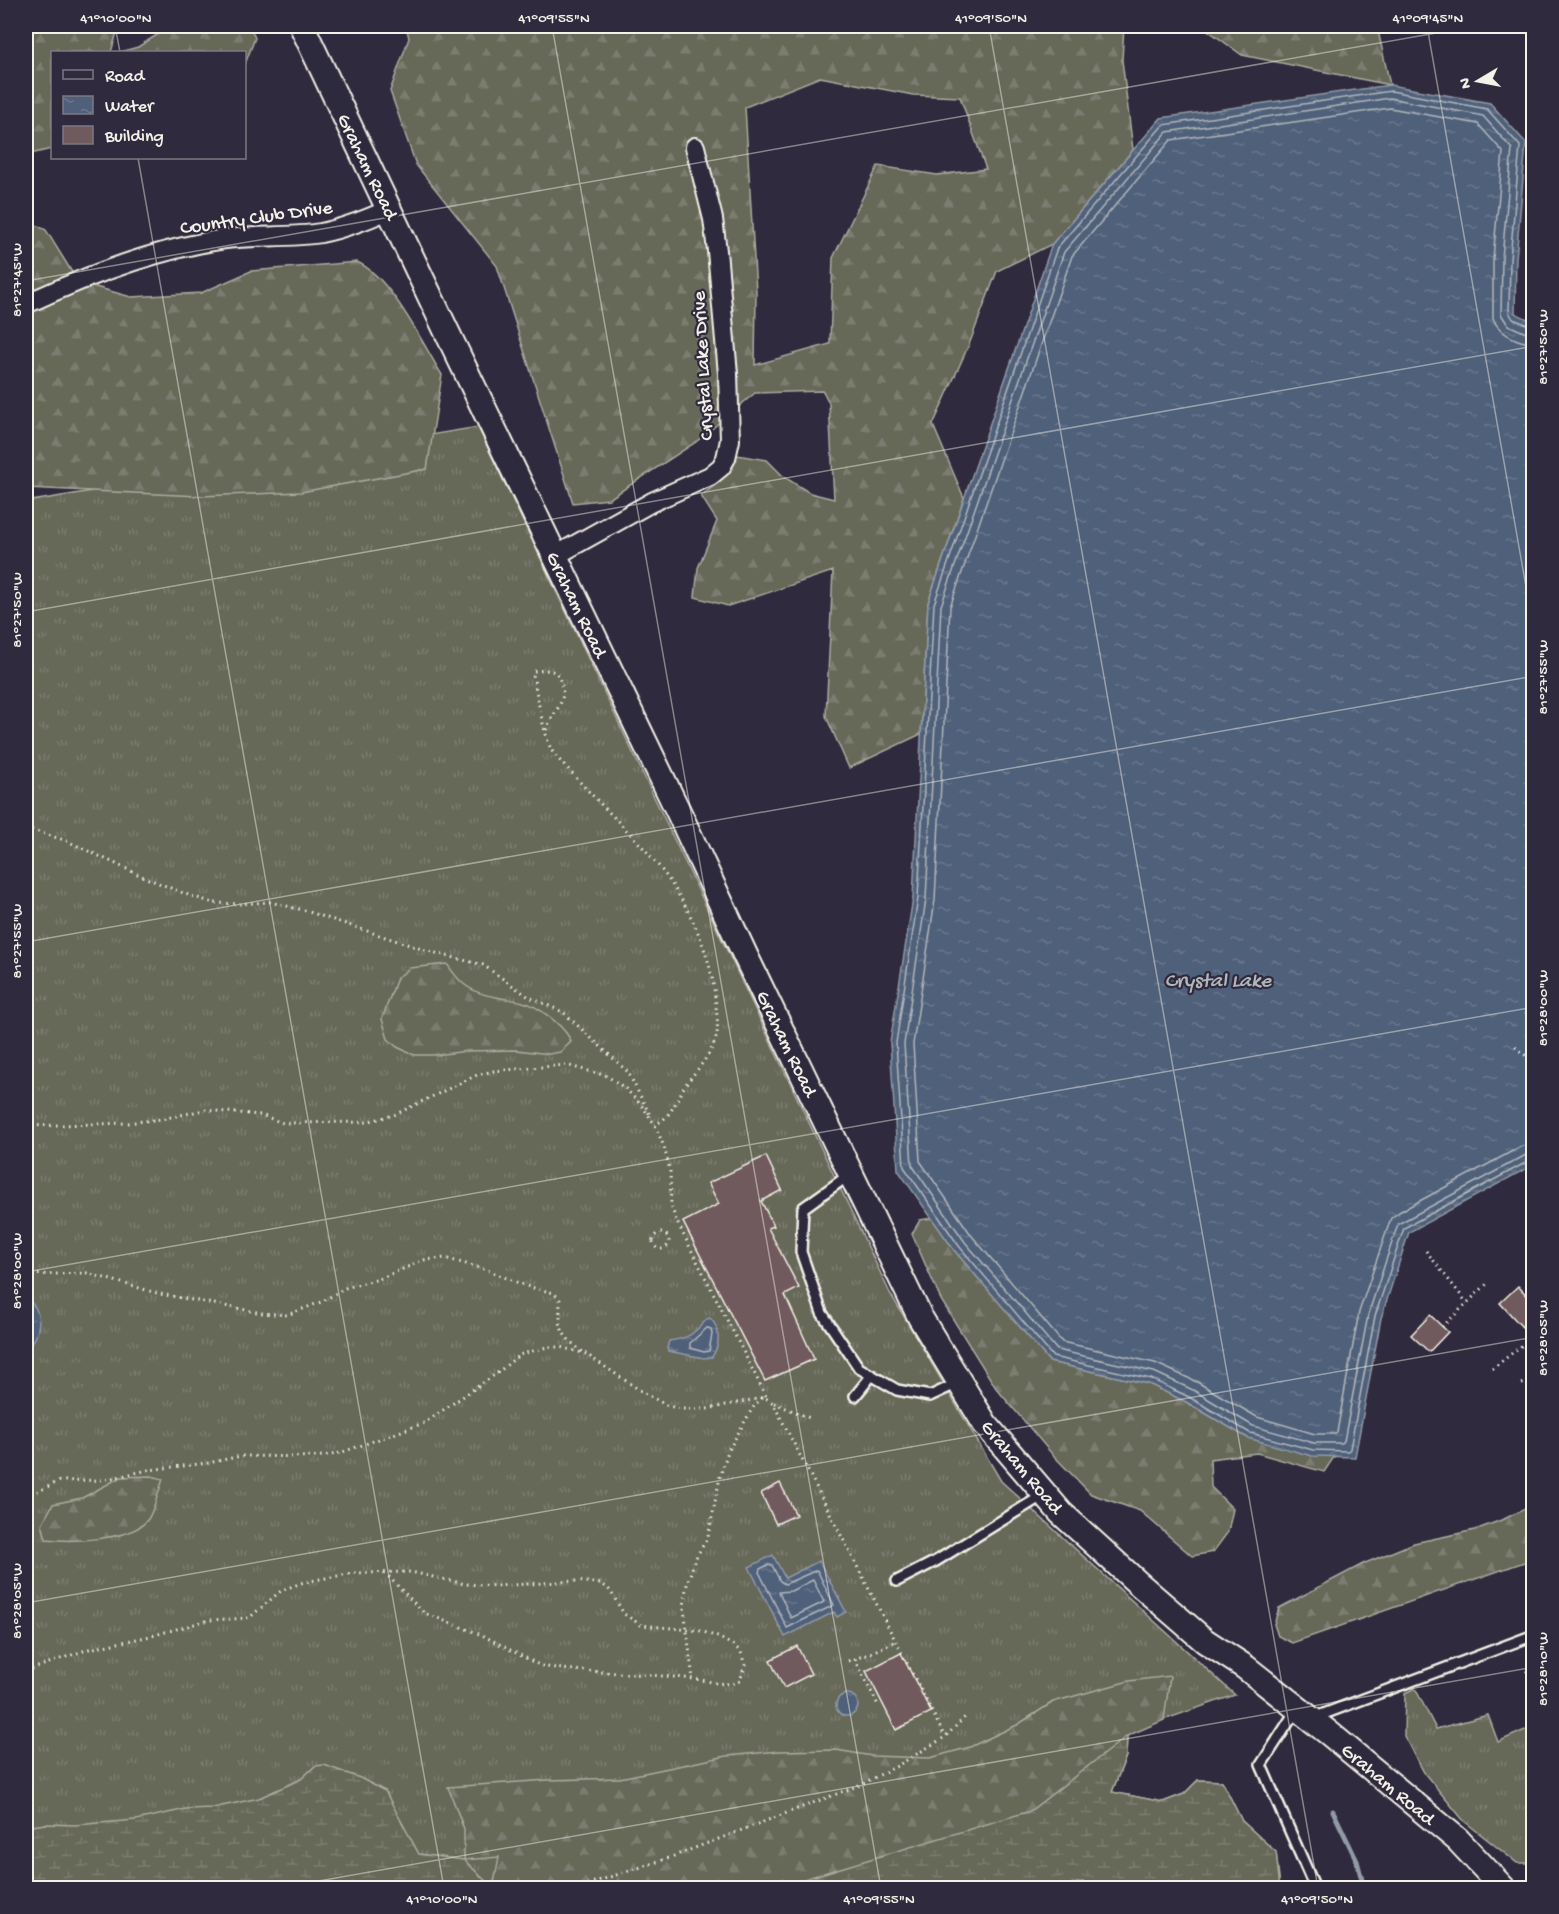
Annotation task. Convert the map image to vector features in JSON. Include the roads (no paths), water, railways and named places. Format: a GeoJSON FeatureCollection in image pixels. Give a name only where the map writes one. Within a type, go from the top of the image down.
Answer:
{"type":"FeatureCollection","features":[{"type":"Feature","properties":{"kind":"main road","name":"Graham Road"},"geometry":{"type":"LineString","coordinates":[[302,26],[920,1317],[985,1424],[1061,1513],[1197,1634],[1304,1714],[1458,1840],[1503,1888]]}},
{"type":"Feature","properties":{"kind":"street","name":"Crystal Lake Drive"},"geometry":{"type":"LineString","coordinates":[[555,556],[652,502],[710,476],[721,467],[726,458],[730,440],[728,374],[717,251],[713,219],[695,147]]}},
{"type":"Feature","properties":{"kind":"street","name":"Country Club Drive"},"geometry":{"type":"LineString","coordinates":[[26,304],[112,269],[163,253],[225,240],[321,233],[359,223],[390,209]]}},
{"type":"Feature","properties":{"kind":"lane"},"geometry":{"type":"LineString","coordinates":[[851,1174],[803,1208],[801,1252],[822,1313],[859,1368],[897,1390],[930,1396],[960,1382]]}},
{"type":"Feature","properties":{"kind":"lane"},"geometry":{"type":"LineString","coordinates":[[855,1396],[872,1375]]}},
{"type":"Feature","properties":{"kind":"lane"},"geometry":{"type":"LineString","coordinates":[[897,1581],[936,1561],[1045,1494]]}},
{"type":"Feature","properties":{"kind":"lane"},"geometry":{"type":"LineString","coordinates":[[1315,1888],[1261,1765],[1304,1714],[1533,1635]]}},
{"type":"Feature","properties":{"kind":"water","name":"Crystal Lake"},"geometry":{"type":"Polygon","coordinates":[[[1390,85],[1490,103],[1526,143],[1516,259],[1515,313],[1534,322],[1533,1165],[1409,1232],[1381,1318],[1355,1457],[1312,1456],[1248,1438],[1186,1402],[1149,1384],[1050,1362],[954,1250],[898,1170],[890,1043],[913,898],[928,603],[1052,244],[1161,118],[1390,85]]]}},
{"type":"Feature","properties":{"kind":"water"},"geometry":{"type":"Polygon","coordinates":[[[26,1298],[36,1310],[39,1324],[35,1338],[26,1350],[26,1298]]]}},
{"type":"Feature","properties":{"kind":"water"},"geometry":{"type":"Polygon","coordinates":[[[710,1318],[718,1332],[717,1347],[712,1357],[704,1358],[668,1351],[669,1341],[691,1334],[710,1318]]]}},
{"type":"Feature","properties":{"kind":"water"},"geometry":{"type":"Polygon","coordinates":[[[773,1555],[785,1578],[819,1561],[846,1612],[837,1617],[834,1612],[785,1637],[749,1567],[773,1555]]]}},
{"type":"Feature","properties":{"kind":"water"},"geometry":{"type":"Polygon","coordinates":[[[847,1694],[855,1697],[858,1705],[855,1713],[847,1716],[839,1713],[836,1705],[839,1697],[847,1694]]]}},
{"type":"Feature","properties":{"kind":"waterway"},"geometry":{"type":"LineString","coordinates":[[1333,1811],[1357,1861],[1364,1888]]}}]}
